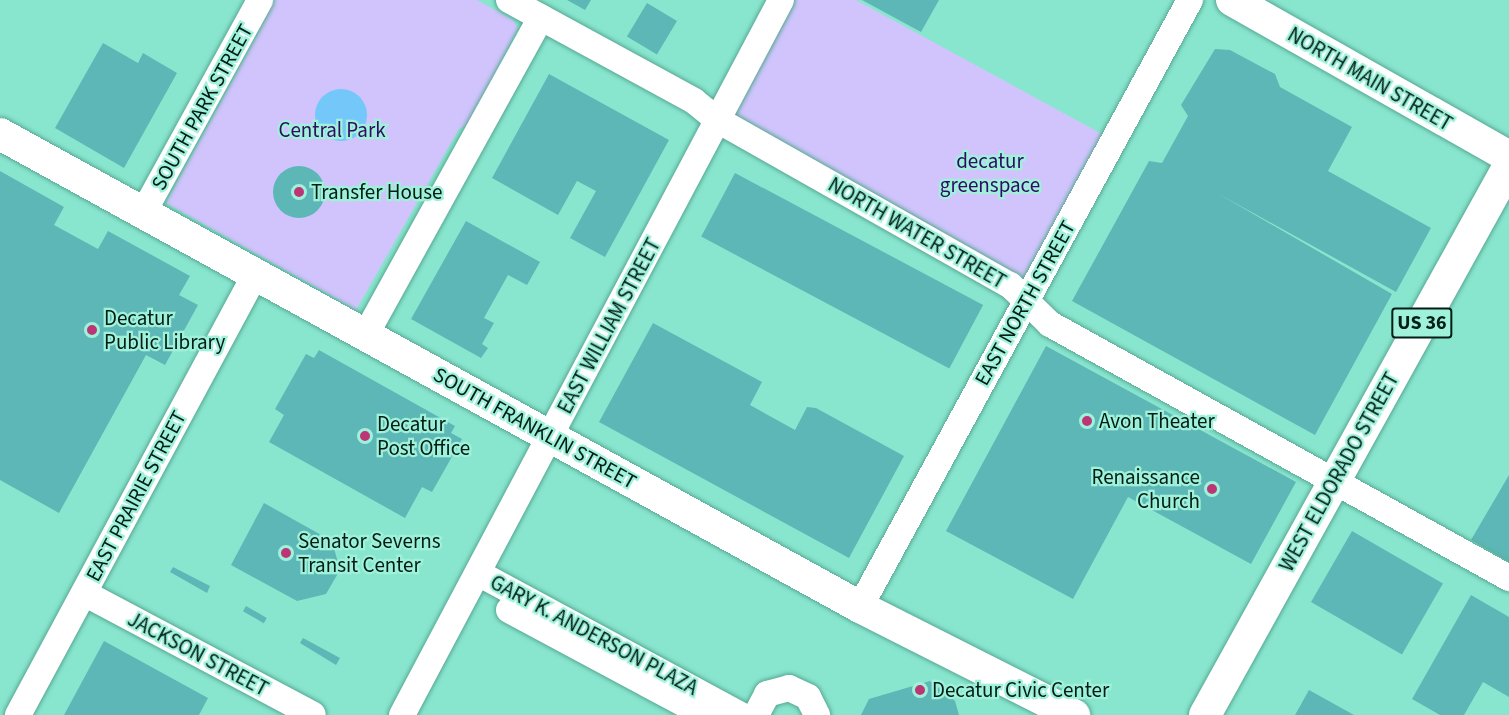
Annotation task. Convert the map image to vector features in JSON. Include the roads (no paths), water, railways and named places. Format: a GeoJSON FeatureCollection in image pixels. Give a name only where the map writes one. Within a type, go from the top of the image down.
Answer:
{"type":"FeatureCollection","features":[{"type":"Feature","properties":{"kind":"main road","name":"NORTH MAIN STREET"},"geometry":{"type":"LineString","coordinates":[[1232,0],[1509,157]]}},
{"type":"Feature","properties":{"kind":"main road","name":"SOUTH FRANKLIN STREET"},"geometry":{"type":"LineString","coordinates":[[0,134],[254,276],[860,606],[1074,715]]}},
{"type":"Feature","properties":{"kind":"main road","name":"WEST ELDORADO STREET"},"geometry":{"type":"LineString","coordinates":[[1205,715],[1509,166]]}},
{"type":"Feature","properties":{"kind":"main road"},"geometry":{"type":"LineString","coordinates":[[984,670],[1012,707],[1027,715]]}},
{"type":"Feature","properties":{"kind":"street","name":"SOUTH PARK STREET"},"geometry":{"type":"LineString","coordinates":[[143,213],[260,0]]}},
{"type":"Feature","properties":{"kind":"street","name":"NORTH WATER STREET"},"geometry":{"type":"LineString","coordinates":[[509,0],[694,100],[716,119],[1010,285],[1050,324],[1509,578]]}},
{"type":"Feature","properties":{"kind":"street","name":"EAST WILLIAM STREET"},"geometry":{"type":"LineString","coordinates":[[402,715],[781,0]]}},
{"type":"Feature","properties":{"kind":"street","name":"EAST NORTH STREET"},"geometry":{"type":"LineString","coordinates":[[860,606],[1190,0]]}},
{"type":"Feature","properties":{"kind":"street"},"geometry":{"type":"LineString","coordinates":[[365,336],[541,17]]}},
{"type":"Feature","properties":{"kind":"street","name":"EAST PRAIRIE STREET"},"geometry":{"type":"LineString","coordinates":[[18,715],[254,276]]}},
{"type":"Feature","properties":{"kind":"street","name":"GARY K. ANDERSON PLAZA"},"geometry":{"type":"LineString","coordinates":[[473,581],[705,715]]}},
{"type":"Feature","properties":{"kind":"street","name":"GARY K. ANDERSON PLAZA"},"geometry":{"type":"LineString","coordinates":[[473,581],[741,715]]}},
{"type":"Feature","properties":{"kind":"street","name":"JACKSON STREET"},"geometry":{"type":"LineString","coordinates":[[84,593],[313,715]]}},
{"type":"Feature","properties":{"kind":"street"},"geometry":{"type":"LineString","coordinates":[[756,715],[767,694],[789,688],[808,697],[817,715]]}},
{"type":"Feature","properties":{"kind":"water"},"geometry":{"type":"Polygon","coordinates":[[[336,89],[346,89],[355,93],[363,101],[367,115],[363,129],[355,137],[346,141],[336,141],[327,137],[319,129],[315,120],[315,110],[319,101],[327,93],[336,89]]]}},
{"type":"Feature","properties":{"kind":"place","name":"Transfer House"},"geometry":{"type":"Point","coordinates":[299,192]}},
{"type":"Feature","properties":{"kind":"place","name":"Decatur Public Library"},"geometry":{"type":"Point","coordinates":[92,330]}},
{"type":"Feature","properties":{"kind":"place","name":"Avon Theater"},"geometry":{"type":"Point","coordinates":[1087,421]}},
{"type":"Feature","properties":{"kind":"place","name":"Decatur Post Office"},"geometry":{"type":"Point","coordinates":[365,436]}},
{"type":"Feature","properties":{"kind":"place","name":"Renaissance Church"},"geometry":{"type":"Point","coordinates":[1212,489]}},
{"type":"Feature","properties":{"kind":"place","name":"Senator Severns Transit Center"},"geometry":{"type":"Point","coordinates":[286,553]}},
{"type":"Feature","properties":{"kind":"place","name":"Decatur Civic Center"},"geometry":{"type":"Point","coordinates":[920,690]}},
{"type":"Feature","properties":{"kind":"park label","name":"Central Park"},"geometry":{"type":"Point","coordinates":[332,130]}},
{"type":"Feature","properties":{"kind":"park label","name":"decatur greenspace"},"geometry":{"type":"Point","coordinates":[990,173]}}]}
